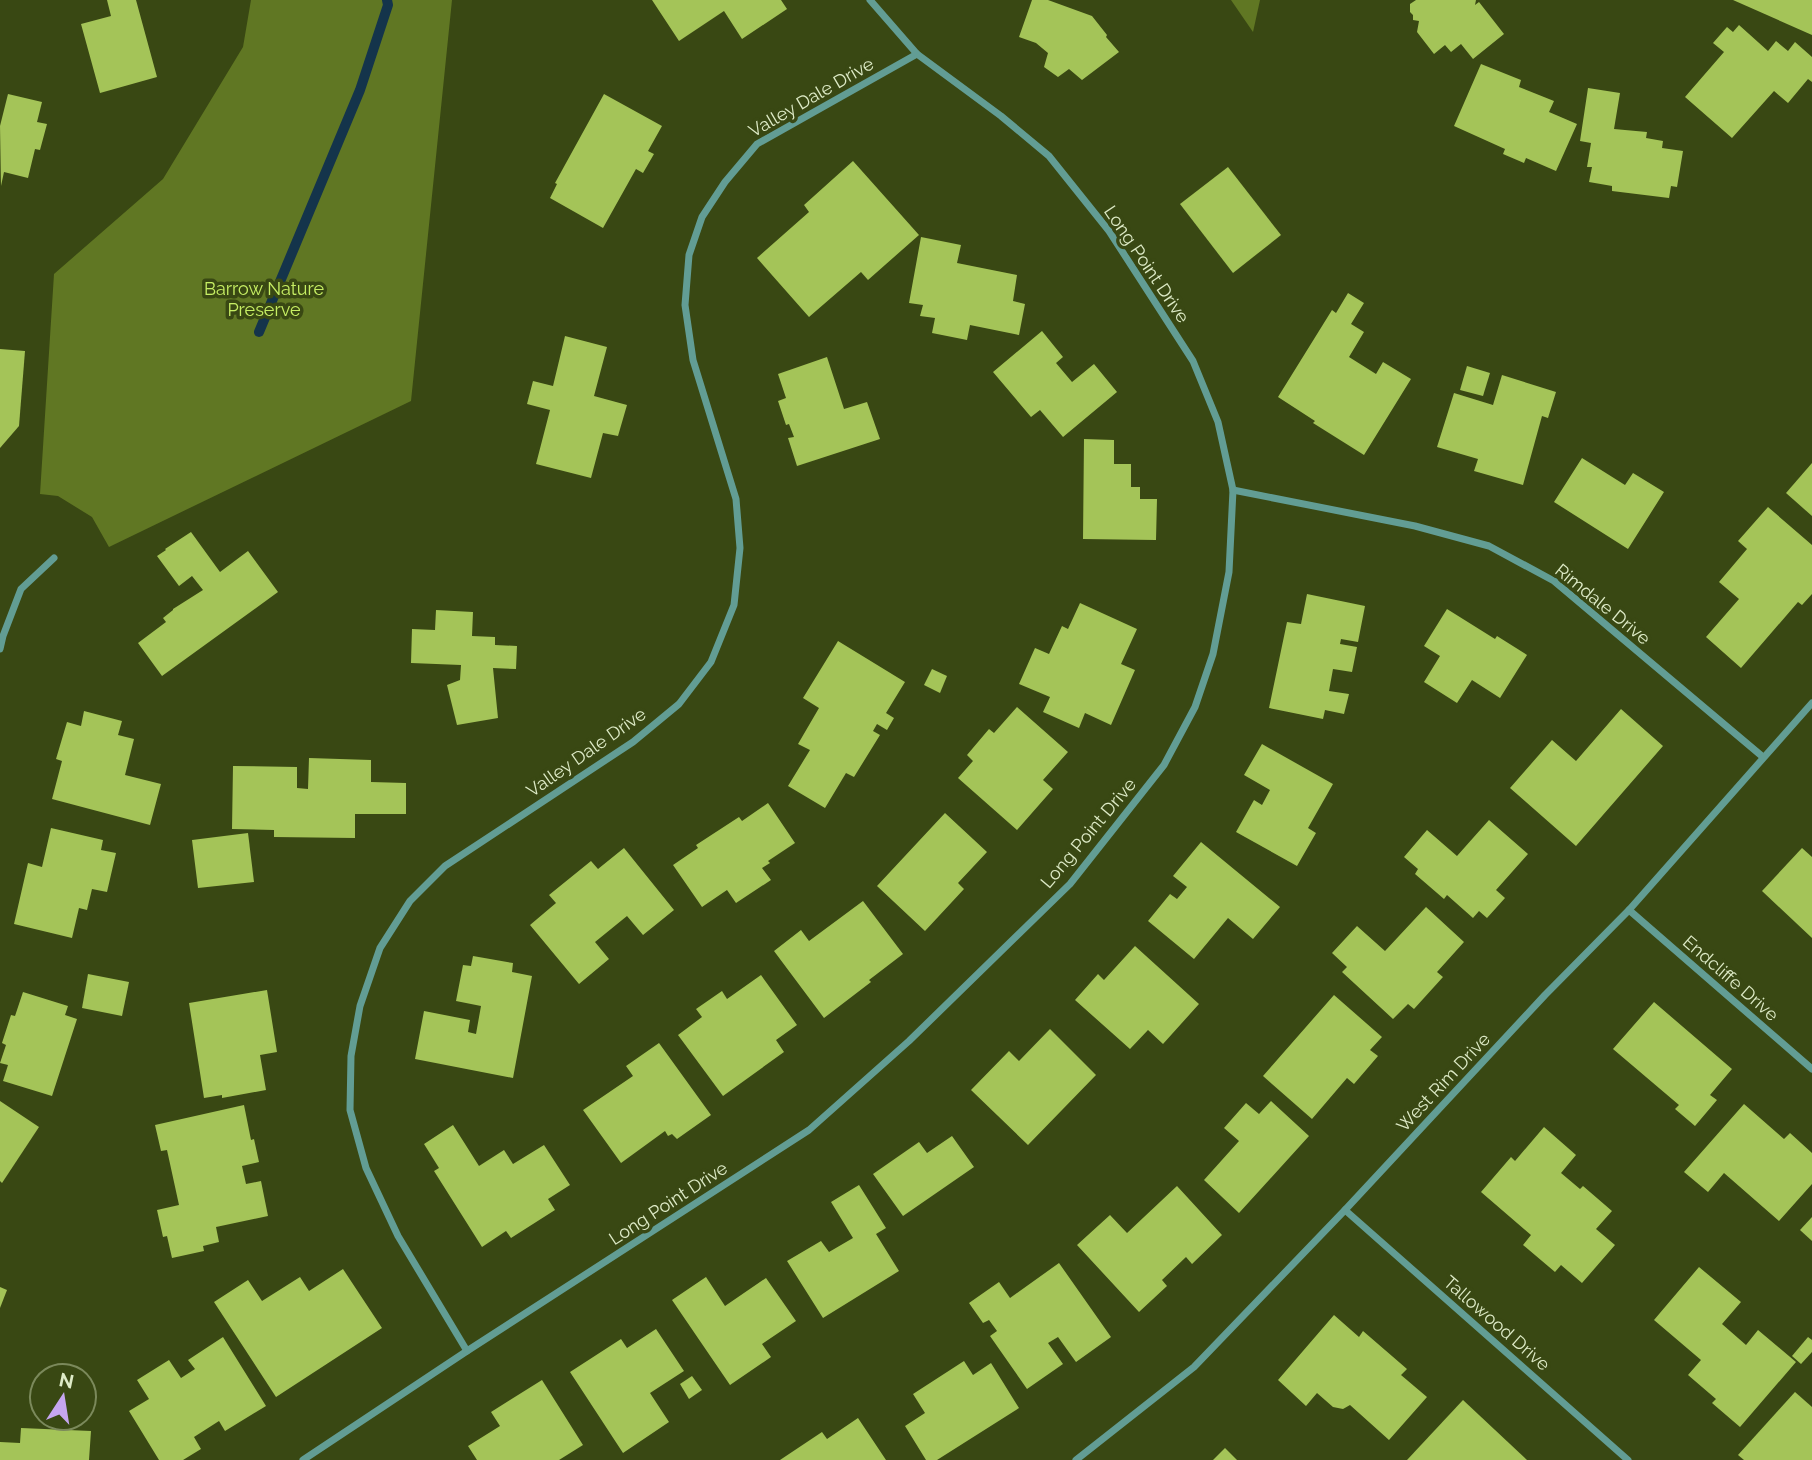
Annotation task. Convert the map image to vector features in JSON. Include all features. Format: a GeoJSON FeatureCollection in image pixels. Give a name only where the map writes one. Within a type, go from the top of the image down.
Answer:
{"type":"FeatureCollection","features":[{"type":"Feature","properties":{"kind":"street","name":"Long Point Drive"},"geometry":{"type":"LineString","coordinates":[[303,1460],[809,1130],[909,1041],[1070,884],[1164,765],[1195,708],[1213,654],[1229,572],[1233,490],[1218,422],[1193,361],[1109,231],[1049,156],[1001,116],[917,54],[870,0]]}},
{"type":"Feature","properties":{"kind":"street","name":"Valley Dale Drive"},"geometry":{"type":"LineString","coordinates":[[467,1351],[398,1236],[366,1168],[350,1110],[351,1056],[360,1006],[380,947],[410,901],[445,866],[633,742],[679,704],[710,662],[734,605],[740,548],[736,499],[693,360],[685,305],[689,255],[702,217],[725,182],[757,144],[917,54]]}},
{"type":"Feature","properties":{"kind":"street","name":"Rimdale Drive"},"geometry":{"type":"LineString","coordinates":[[1233,490],[1415,526],[1489,546],[1554,581],[1763,757]]}},
{"type":"Feature","properties":{"kind":"street"},"geometry":{"type":"LineString","coordinates":[[0,649],[21,589],[54,558]]}},
{"type":"Feature","properties":{"kind":"street","name":"West Rim Drive"},"geometry":{"type":"LineString","coordinates":[[1076,1460],[1194,1367],[1629,909],[1812,703]]}},
{"type":"Feature","properties":{"kind":"street","name":"Endcliffe Drive"},"geometry":{"type":"LineString","coordinates":[[1629,909],[1812,1069]]}},
{"type":"Feature","properties":{"kind":"street","name":"Tallowood Drive"},"geometry":{"type":"LineString","coordinates":[[1345,1210],[1628,1460]]}},
{"type":"Feature","properties":{"kind":"green space","name":"Barrow Nature Preserve"},"geometry":{"type":"Polygon","coordinates":[[[251,0],[452,0],[411,401],[109,547],[92,517],[58,496],[40,494],[54,274],[163,179],[243,47],[251,0]]]}},
{"type":"Feature","properties":{"kind":"green space"},"geometry":{"type":"Polygon","coordinates":[[[1231,0],[1260,0],[1253,32],[1231,0]]]}},
{"type":"Feature","properties":{"kind":"building"},"geometry":{"type":"Polygon","coordinates":[[[107,0],[136,0],[157,77],[100,93],[81,24],[111,16],[107,0]]]}},
{"type":"Feature","properties":{"kind":"building"},"geometry":{"type":"Polygon","coordinates":[[[652,0],[781,0],[787,9],[742,39],[724,11],[679,41],[652,0]]]}},
{"type":"Feature","properties":{"kind":"building"},"geometry":{"type":"Polygon","coordinates":[[[1032,0],[1048,0],[1092,16],[1119,52],[1082,80],[1069,69],[1058,77],[1044,67],[1048,53],[1036,43],[1019,37],[1032,0]]]}},
{"type":"Feature","properties":{"kind":"building"},"geometry":{"type":"Polygon","coordinates":[[[1416,0],[1476,0],[1475,5],[1479,2],[1504,34],[1473,59],[1461,44],[1451,52],[1445,45],[1434,54],[1417,32],[1419,21],[1413,20],[1410,12],[1410,4],[1416,0]]]}},
{"type":"Feature","properties":{"kind":"building"},"geometry":{"type":"Polygon","coordinates":[[[1733,0],[1812,0],[1812,35],[1733,0]]]}},
{"type":"Feature","properties":{"kind":"building"},"geometry":{"type":"Polygon","coordinates":[[[1739,25],[1768,51],[1776,41],[1788,51],[1795,42],[1812,57],[1812,82],[1808,79],[1788,103],[1774,91],[1732,138],[1685,97],[1724,52],[1713,43],[1727,27],[1733,32],[1739,25]]]}},
{"type":"Feature","properties":{"kind":"building"},"geometry":{"type":"Polygon","coordinates":[[[1481,64],[1521,80],[1519,87],[1554,101],[1549,112],[1577,124],[1556,171],[1526,158],[1524,163],[1503,154],[1505,149],[1454,126],[1481,64]]]}},
{"type":"Feature","properties":{"kind":"building"},"geometry":{"type":"Polygon","coordinates":[[[1588,88],[1620,93],[1614,129],[1647,132],[1646,138],[1663,141],[1662,148],[1683,151],[1677,187],[1671,186],[1669,198],[1612,191],[1612,186],[1589,182],[1592,167],[1587,167],[1591,143],[1580,141],[1588,88]]]}},
{"type":"Feature","properties":{"kind":"building"},"geometry":{"type":"Polygon","coordinates":[[[8,94],[42,102],[37,122],[47,124],[40,150],[35,149],[28,178],[4,172],[1,186],[0,126],[8,94]]]}},
{"type":"Feature","properties":{"kind":"building"},"geometry":{"type":"Polygon","coordinates":[[[604,94],[662,126],[648,151],[654,154],[643,173],[636,169],[603,228],[550,198],[557,184],[555,183],[604,94]]]}},
{"type":"Feature","properties":{"kind":"building"},"geometry":{"type":"Polygon","coordinates":[[[853,161],[919,235],[868,280],[861,272],[809,317],[757,258],[809,212],[804,205],[853,161]]]}},
{"type":"Feature","properties":{"kind":"building"},"geometry":{"type":"Polygon","coordinates":[[[1228,167],[1281,235],[1233,273],[1180,204],[1228,167]]]}},
{"type":"Feature","properties":{"kind":"building"},"geometry":{"type":"Polygon","coordinates":[[[921,237],[961,245],[957,263],[1017,275],[1013,301],[1025,304],[1019,335],[970,325],[967,340],[932,333],[935,318],[920,316],[923,305],[909,303],[921,237]]]}},
{"type":"Feature","properties":{"kind":"building"},"geometry":{"type":"Polygon","coordinates":[[[1348,293],[1364,303],[1351,324],[1364,332],[1349,357],[1376,374],[1383,362],[1411,379],[1364,455],[1278,397],[1332,310],[1336,313],[1348,293]]]}},
{"type":"Feature","properties":{"kind":"building"},"geometry":{"type":"Polygon","coordinates":[[[1042,331],[1063,357],[1056,363],[1072,382],[1094,364],[1117,392],[1063,437],[1040,410],[1031,417],[993,372],[1042,331]]]}},
{"type":"Feature","properties":{"kind":"building"},"geometry":{"type":"Polygon","coordinates":[[[565,336],[607,347],[594,396],[627,405],[618,436],[603,433],[591,478],[536,464],[550,410],[527,404],[533,381],[553,386],[565,336]]]}},
{"type":"Feature","properties":{"kind":"building"},"geometry":{"type":"Polygon","coordinates":[[[0,349],[25,351],[19,426],[0,448],[0,349]]]}},
{"type":"Feature","properties":{"kind":"building"},"geometry":{"type":"Polygon","coordinates":[[[827,357],[844,409],[867,402],[880,439],[797,466],[788,438],[794,437],[789,424],[786,425],[778,401],[786,398],[778,374],[827,357]]]}},
{"type":"Feature","properties":{"kind":"building"},"geometry":{"type":"Polygon","coordinates":[[[1467,366],[1490,373],[1483,396],[1460,390],[1467,366]]]}},
{"type":"Feature","properties":{"kind":"building"},"geometry":{"type":"Polygon","coordinates":[[[1502,375],[1556,392],[1548,418],[1542,416],[1523,485],[1474,471],[1478,459],[1437,447],[1454,393],[1493,405],[1502,375]]]}},
{"type":"Feature","properties":{"kind":"building"},"geometry":{"type":"Polygon","coordinates":[[[1084,439],[1114,440],[1114,464],[1131,464],[1131,487],[1140,487],[1140,499],[1157,499],[1156,540],[1083,539],[1084,439]]]}},
{"type":"Feature","properties":{"kind":"building"},"geometry":{"type":"Polygon","coordinates":[[[1582,458],[1625,485],[1633,473],[1664,492],[1628,549],[1554,502],[1582,458]]]}},
{"type":"Feature","properties":{"kind":"building"},"geometry":{"type":"Polygon","coordinates":[[[1812,463],[1812,516],[1786,493],[1812,463]]]}},
{"type":"Feature","properties":{"kind":"building"},"geometry":{"type":"Polygon","coordinates":[[[1768,507],[1812,545],[1812,594],[1802,605],[1798,602],[1741,668],[1706,637],[1739,599],[1719,582],[1747,549],[1738,541],[1768,507]]]}},
{"type":"Feature","properties":{"kind":"building"},"geometry":{"type":"Polygon","coordinates":[[[191,532],[220,572],[248,551],[278,592],[162,676],[138,643],[166,622],[163,618],[173,609],[203,590],[192,576],[179,586],[157,556],[191,532]]]}},
{"type":"Feature","properties":{"kind":"building"},"geometry":{"type":"Polygon","coordinates":[[[1307,594],[1365,606],[1358,642],[1341,639],[1340,644],[1357,647],[1352,672],[1333,669],[1329,691],[1349,694],[1344,714],[1325,710],[1323,719],[1269,708],[1287,622],[1301,624],[1307,594]]]}},
{"type":"Feature","properties":{"kind":"building"},"geometry":{"type":"Polygon","coordinates":[[[1080,603],[1137,629],[1121,664],[1135,670],[1111,725],[1085,713],[1079,728],[1043,712],[1050,697],[1019,684],[1035,648],[1049,654],[1062,626],[1068,629],[1080,603]]]}},
{"type":"Feature","properties":{"kind":"building"},"geometry":{"type":"Polygon","coordinates":[[[1447,609],[1527,655],[1500,698],[1472,680],[1457,703],[1424,682],[1440,656],[1424,646],[1447,609]]]}},
{"type":"Feature","properties":{"kind":"building"},"geometry":{"type":"Polygon","coordinates":[[[436,610],[473,612],[472,636],[495,637],[495,645],[517,646],[516,669],[493,668],[498,718],[457,725],[447,685],[460,680],[461,665],[411,663],[412,629],[435,630],[436,610]]]}},
{"type":"Feature","properties":{"kind":"building"},"geometry":{"type":"Polygon","coordinates":[[[838,641],[905,682],[886,713],[894,718],[887,730],[877,724],[873,731],[880,735],[854,777],[846,773],[825,808],[788,786],[810,750],[798,744],[819,708],[803,698],[838,641]]]}},
{"type":"Feature","properties":{"kind":"building"},"geometry":{"type":"Polygon","coordinates":[[[932,669],[947,676],[940,693],[924,685],[932,669]]]}},
{"type":"Feature","properties":{"kind":"building"},"geometry":{"type":"Polygon","coordinates":[[[1017,707],[1068,752],[1043,780],[1053,789],[1017,830],[958,778],[973,761],[967,755],[989,729],[994,733],[1017,707]]]}},
{"type":"Feature","properties":{"kind":"building"},"geometry":{"type":"Polygon","coordinates":[[[1621,709],[1663,746],[1576,846],[1510,788],[1552,740],[1576,761],[1621,709]]]}},
{"type":"Feature","properties":{"kind":"building"},"geometry":{"type":"Polygon","coordinates":[[[84,711],[122,721],[118,735],[134,739],[125,775],[161,784],[150,825],[52,799],[62,761],[56,759],[67,722],[81,726],[84,711]]]}},
{"type":"Feature","properties":{"kind":"building"},"geometry":{"type":"Polygon","coordinates":[[[1262,744],[1333,784],[1308,828],[1316,833],[1297,866],[1236,832],[1254,800],[1262,805],[1270,790],[1244,775],[1262,744]]]}},
{"type":"Feature","properties":{"kind":"building"},"geometry":{"type":"Polygon","coordinates":[[[309,758],[371,760],[371,782],[406,783],[406,814],[355,814],[355,838],[274,837],[274,830],[232,829],[233,766],[297,767],[297,788],[308,789],[309,758]]]}},
{"type":"Feature","properties":{"kind":"building"},"geometry":{"type":"Polygon","coordinates":[[[768,803],[795,843],[762,868],[771,880],[736,903],[727,890],[702,907],[673,865],[698,848],[696,845],[739,817],[742,821],[768,803]]]}},
{"type":"Feature","properties":{"kind":"building"},"geometry":{"type":"Polygon","coordinates":[[[945,813],[987,852],[958,883],[964,889],[925,931],[877,886],[945,813]]]}},
{"type":"Feature","properties":{"kind":"building"},"geometry":{"type":"Polygon","coordinates":[[[1489,820],[1528,854],[1496,890],[1505,898],[1487,918],[1479,911],[1473,918],[1447,895],[1444,899],[1415,874],[1418,869],[1404,857],[1427,830],[1457,856],[1489,820]]]}},
{"type":"Feature","properties":{"kind":"building"},"geometry":{"type":"Polygon","coordinates":[[[51,828],[103,840],[101,850],[116,853],[107,892],[92,889],[87,910],[79,908],[72,938],[14,924],[28,863],[42,867],[51,828]]]}},
{"type":"Feature","properties":{"kind":"building"},"geometry":{"type":"Polygon","coordinates":[[[248,833],[254,882],[198,888],[192,840],[248,833]]]}},
{"type":"Feature","properties":{"kind":"building"},"geometry":{"type":"Polygon","coordinates":[[[1201,842],[1280,907],[1253,939],[1228,918],[1194,959],[1148,921],[1170,894],[1177,899],[1187,887],[1173,876],[1201,842]]]}},
{"type":"Feature","properties":{"kind":"building"},"geometry":{"type":"Polygon","coordinates":[[[624,848],[674,910],[643,935],[627,916],[595,942],[609,959],[579,984],[530,925],[556,903],[549,895],[591,861],[598,869],[624,848]]]}},
{"type":"Feature","properties":{"kind":"building"},"geometry":{"type":"Polygon","coordinates":[[[1802,848],[1812,857],[1812,938],[1762,891],[1802,848]]]}},
{"type":"Feature","properties":{"kind":"building"},"geometry":{"type":"Polygon","coordinates":[[[863,901],[903,954],[824,1018],[774,951],[801,930],[809,941],[863,901]]]}},
{"type":"Feature","properties":{"kind":"building"},"geometry":{"type":"Polygon","coordinates":[[[1426,907],[1464,942],[1437,972],[1443,977],[1414,1009],[1408,1004],[1393,1019],[1342,972],[1347,967],[1332,953],[1357,926],[1385,951],[1426,907]]]}},
{"type":"Feature","properties":{"kind":"building"},"geometry":{"type":"Polygon","coordinates":[[[1135,946],[1199,1004],[1163,1044],[1148,1030],[1130,1049],[1075,1000],[1098,974],[1104,980],[1135,946]]]}},
{"type":"Feature","properties":{"kind":"building"},"geometry":{"type":"Polygon","coordinates":[[[473,956],[513,963],[512,972],[532,976],[513,1078],[415,1059],[424,1011],[470,1020],[468,1032],[476,1034],[481,1006],[456,1001],[463,965],[471,966],[473,956]]]}},
{"type":"Feature","properties":{"kind":"building"},"geometry":{"type":"Polygon","coordinates":[[[88,974],[129,982],[122,1016],[82,1008],[88,974]]]}},
{"type":"Feature","properties":{"kind":"building"},"geometry":{"type":"Polygon","coordinates":[[[761,975],[797,1025],[776,1040],[784,1052],[723,1096],[678,1035],[702,1017],[696,1009],[722,991],[727,999],[761,975]]]}},
{"type":"Feature","properties":{"kind":"building"},"geometry":{"type":"Polygon","coordinates":[[[267,990],[277,1052],[260,1055],[266,1090],[222,1098],[222,1095],[204,1098],[189,1003],[267,990]]]}},
{"type":"Feature","properties":{"kind":"building"},"geometry":{"type":"Polygon","coordinates":[[[23,992],[68,1006],[65,1015],[77,1019],[52,1096],[3,1081],[8,1065],[0,1063],[6,1045],[2,1043],[11,1015],[15,1016],[23,992]]]}},
{"type":"Feature","properties":{"kind":"building"},"geometry":{"type":"Polygon","coordinates":[[[1334,995],[1382,1037],[1370,1050],[1378,1056],[1354,1084],[1347,1078],[1312,1119],[1263,1076],[1334,995]]]}},
{"type":"Feature","properties":{"kind":"building"},"geometry":{"type":"Polygon","coordinates":[[[1654,1002],[1732,1069],[1710,1095],[1717,1100],[1695,1126],[1675,1109],[1679,1105],[1613,1049],[1654,1002]]]}},
{"type":"Feature","properties":{"kind":"building"},"geometry":{"type":"Polygon","coordinates":[[[1050,1029],[1096,1075],[1028,1145],[971,1090],[1009,1051],[1019,1061],[1050,1029]]]}},
{"type":"Feature","properties":{"kind":"building"},"geometry":{"type":"Polygon","coordinates":[[[659,1043],[711,1115],[677,1139],[672,1134],[668,1136],[665,1131],[621,1163],[583,1110],[633,1076],[626,1066],[659,1043]]]}},
{"type":"Feature","properties":{"kind":"building"},"geometry":{"type":"Polygon","coordinates":[[[0,1101],[39,1127],[2,1183],[0,1181],[0,1101]]]}},
{"type":"Feature","properties":{"kind":"building"},"geometry":{"type":"Polygon","coordinates":[[[1271,1101],[1309,1136],[1239,1213],[1204,1180],[1239,1141],[1224,1128],[1246,1103],[1259,1114],[1271,1101]]]}},
{"type":"Feature","properties":{"kind":"building"},"geometry":{"type":"Polygon","coordinates":[[[1744,1104],[1784,1139],[1790,1133],[1812,1153],[1812,1184],[1779,1221],[1724,1173],[1708,1192],[1684,1172],[1744,1104]]]}},
{"type":"Feature","properties":{"kind":"building"},"geometry":{"type":"Polygon","coordinates":[[[244,1105],[251,1140],[254,1139],[259,1162],[242,1166],[246,1184],[261,1181],[268,1216],[216,1227],[219,1242],[203,1246],[204,1251],[172,1258],[167,1236],[163,1237],[157,1210],[179,1205],[167,1150],[161,1151],[155,1125],[244,1105]]]}},
{"type":"Feature","properties":{"kind":"building"},"geometry":{"type":"Polygon","coordinates":[[[453,1125],[479,1166],[504,1150],[513,1164],[544,1145],[570,1185],[548,1199],[555,1210],[511,1238],[506,1231],[482,1247],[434,1171],[439,1168],[424,1144],[453,1125]]]}},
{"type":"Feature","properties":{"kind":"building"},"geometry":{"type":"Polygon","coordinates":[[[1544,1127],[1576,1155],[1561,1173],[1580,1189],[1583,1186],[1612,1211],[1596,1229],[1615,1245],[1582,1283],[1561,1265],[1555,1272],[1523,1245],[1531,1235],[1481,1192],[1511,1157],[1515,1161],[1544,1127]]]}},
{"type":"Feature","properties":{"kind":"building"},"geometry":{"type":"Polygon","coordinates":[[[952,1136],[974,1167],[903,1216],[873,1174],[919,1142],[927,1153],[952,1136]]]}},
{"type":"Feature","properties":{"kind":"building"},"geometry":{"type":"Polygon","coordinates":[[[859,1185],[886,1228],[876,1234],[899,1271],[823,1318],[787,1261],[821,1241],[829,1252],[853,1238],[831,1202],[859,1185]]]}},
{"type":"Feature","properties":{"kind":"building"},"geometry":{"type":"Polygon","coordinates":[[[1177,1186],[1222,1235],[1192,1264],[1186,1257],[1162,1280],[1167,1286],[1139,1312],[1077,1245],[1110,1215],[1127,1233],[1177,1186]]]}},
{"type":"Feature","properties":{"kind":"building"},"geometry":{"type":"Polygon","coordinates":[[[1812,1217],[1812,1241],[1800,1230],[1812,1217]]]}},
{"type":"Feature","properties":{"kind":"building"},"geometry":{"type":"Polygon","coordinates":[[[1059,1263],[1111,1337],[1076,1362],[1058,1337],[1048,1343],[1063,1364],[1027,1389],[990,1336],[997,1331],[989,1320],[983,1323],[969,1303],[999,1282],[1010,1298],[1059,1263]]]}},
{"type":"Feature","properties":{"kind":"building"},"geometry":{"type":"Polygon","coordinates":[[[1699,1267],[1741,1302],[1722,1324],[1746,1345],[1758,1330],[1796,1362],[1740,1427],[1712,1403],[1716,1399],[1688,1375],[1701,1360],[1654,1320],[1699,1267]]]}},
{"type":"Feature","properties":{"kind":"building"},"geometry":{"type":"Polygon","coordinates":[[[343,1269],[382,1328],[276,1397],[214,1302],[248,1280],[262,1301],[300,1277],[309,1291],[343,1269]]]}},
{"type":"Feature","properties":{"kind":"building"},"geometry":{"type":"Polygon","coordinates":[[[706,1277],[725,1306],[766,1278],[796,1321],[762,1344],[771,1357],[730,1385],[672,1300],[706,1277]]]}},
{"type":"Feature","properties":{"kind":"building"},"geometry":{"type":"Polygon","coordinates":[[[0,1287],[7,1290],[0,1308],[0,1287]]]}},
{"type":"Feature","properties":{"kind":"building"},"geometry":{"type":"Polygon","coordinates":[[[1334,1315],[1359,1337],[1363,1331],[1407,1369],[1401,1375],[1427,1397],[1389,1440],[1350,1405],[1343,1409],[1333,1407],[1317,1393],[1306,1406],[1278,1380],[1334,1315]]]}},
{"type":"Feature","properties":{"kind":"building"},"geometry":{"type":"Polygon","coordinates":[[[656,1329],[684,1371],[650,1393],[669,1422],[623,1453],[570,1372],[621,1339],[627,1348],[656,1329]]]}},
{"type":"Feature","properties":{"kind":"building"},"geometry":{"type":"Polygon","coordinates":[[[223,1337],[266,1406],[225,1431],[219,1421],[194,1437],[201,1449],[183,1460],[159,1460],[129,1411],[149,1399],[137,1380],[169,1360],[181,1378],[195,1369],[188,1360],[223,1337]]]}},
{"type":"Feature","properties":{"kind":"building"},"geometry":{"type":"Polygon","coordinates":[[[1808,1337],[1812,1340],[1812,1352],[1801,1364],[1792,1356],[1808,1337]]]}},
{"type":"Feature","properties":{"kind":"building"},"geometry":{"type":"Polygon","coordinates":[[[964,1361],[973,1375],[991,1363],[1019,1408],[937,1460],[926,1460],[905,1426],[925,1413],[913,1394],[964,1361]]]}},
{"type":"Feature","properties":{"kind":"building"},"geometry":{"type":"Polygon","coordinates":[[[692,1376],[702,1390],[689,1399],[680,1384],[692,1376]]]}},
{"type":"Feature","properties":{"kind":"building"},"geometry":{"type":"Polygon","coordinates":[[[542,1380],[583,1445],[559,1460],[477,1460],[468,1446],[500,1426],[491,1412],[542,1380]]]}},
{"type":"Feature","properties":{"kind":"building"},"geometry":{"type":"Polygon","coordinates":[[[1795,1392],[1812,1407],[1812,1460],[1744,1460],[1738,1455],[1795,1392]]]}},
{"type":"Feature","properties":{"kind":"building"},"geometry":{"type":"Polygon","coordinates":[[[1463,1400],[1527,1460],[1407,1460],[1463,1400]]]}},
{"type":"Feature","properties":{"kind":"building"},"geometry":{"type":"Polygon","coordinates":[[[858,1418],[886,1460],[780,1460],[822,1432],[827,1439],[858,1418]]]}},
{"type":"Feature","properties":{"kind":"building"},"geometry":{"type":"Polygon","coordinates":[[[21,1428],[28,1428],[28,1432],[91,1432],[89,1460],[0,1460],[0,1442],[20,1443],[21,1428]]]}},
{"type":"Feature","properties":{"kind":"building"},"geometry":{"type":"Polygon","coordinates":[[[1225,1448],[1237,1460],[1213,1460],[1225,1448]]]}},
{"type":"Feature","properties":{"kind":"waterway"},"geometry":{"type":"LineString","coordinates":[[259,332],[360,90],[388,5],[387,0]]}}]}
